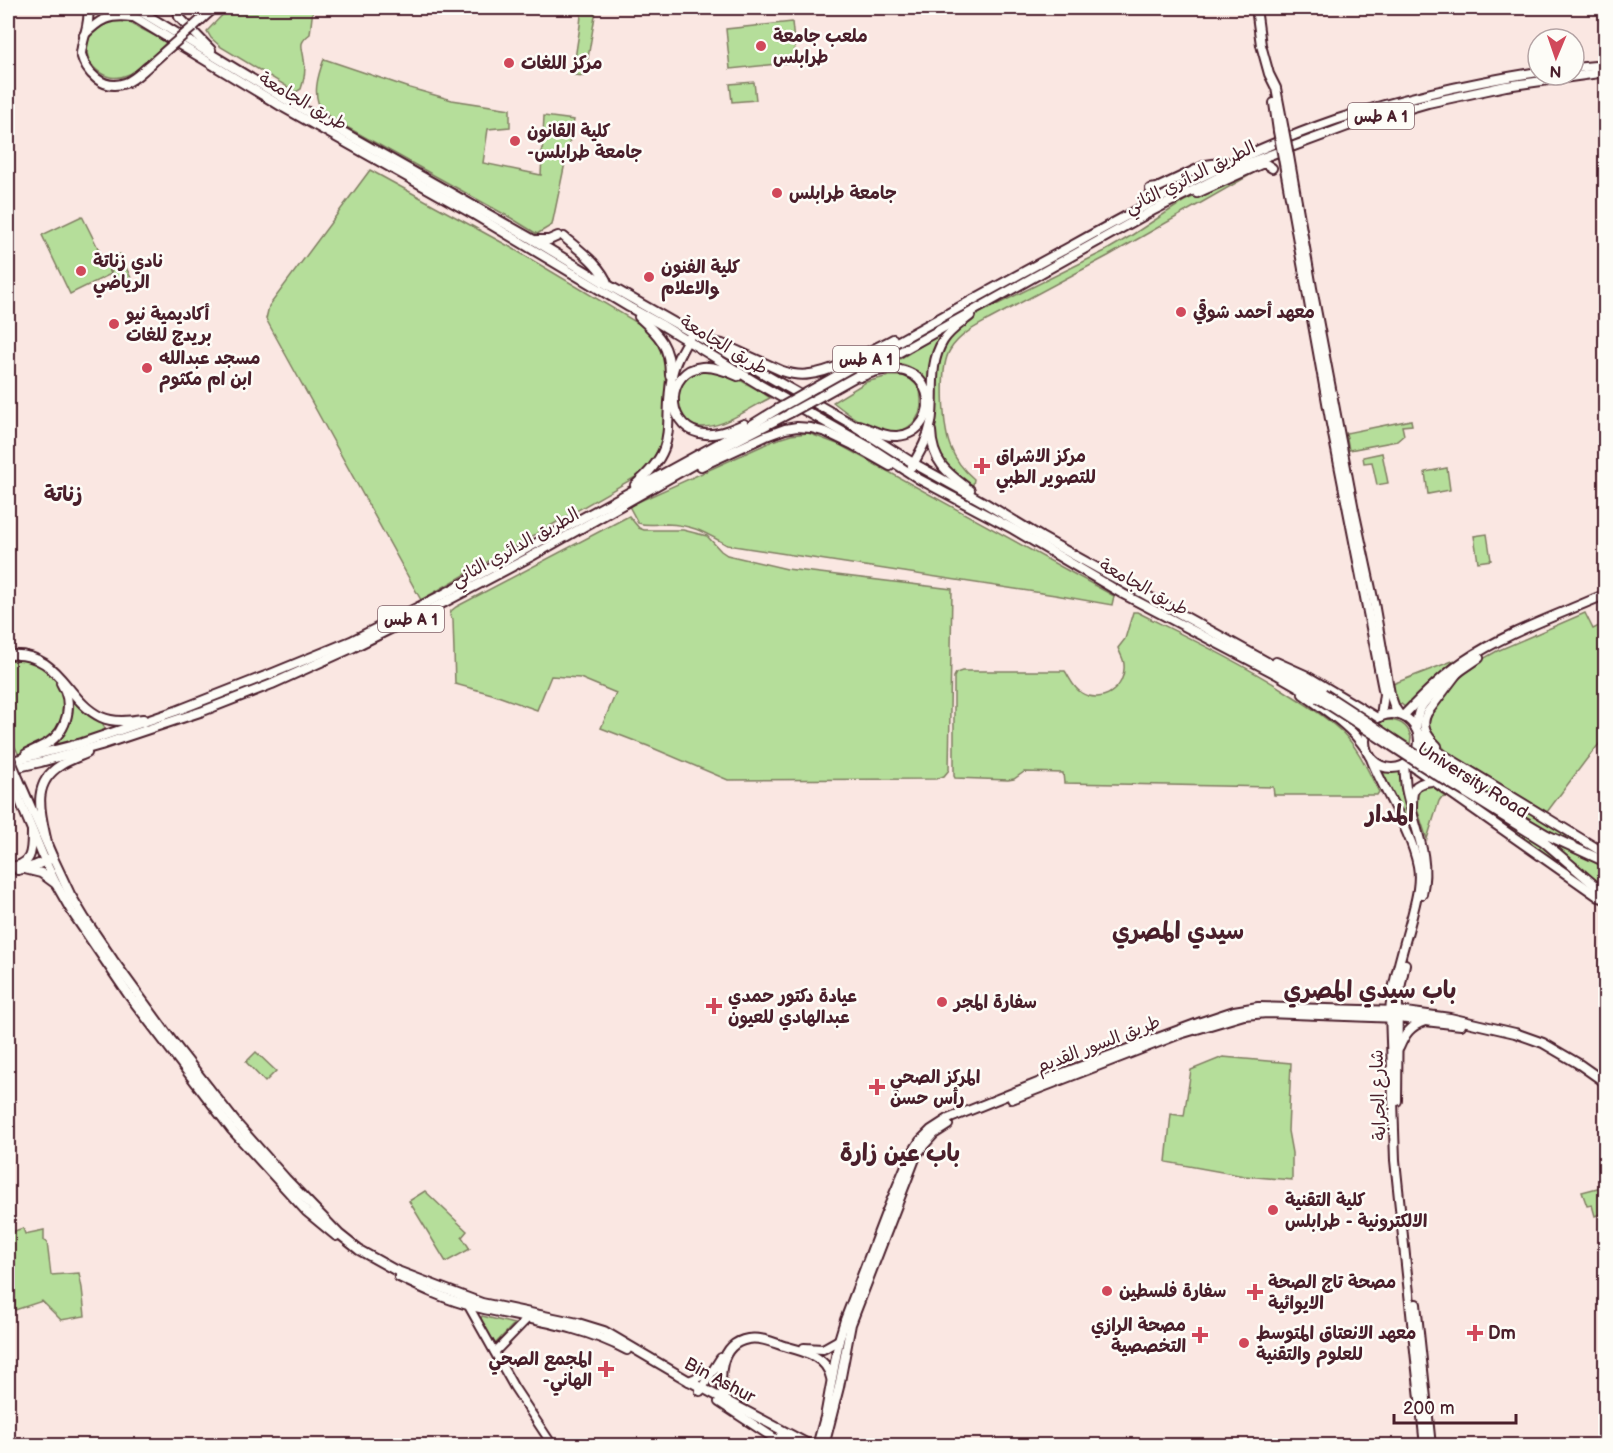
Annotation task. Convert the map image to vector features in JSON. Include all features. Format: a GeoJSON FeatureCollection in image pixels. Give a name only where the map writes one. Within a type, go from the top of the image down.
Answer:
{"type":"FeatureCollection","features":[{"type":"Feature","properties":{"kind":"main road"},"geometry":{"type":"LineString","coordinates":[[88,8],[81,54],[86,68],[93,76],[109,84],[124,84],[135,78],[214,8]]}},
{"type":"Feature","properties":{"kind":"main road","name":"طريق الجامعة"},"geometry":{"type":"LineString","coordinates":[[119,8],[281,106],[475,215],[629,308],[873,449],[919,479],[1146,606],[1321,696]]}},
{"type":"Feature","properties":{"kind":"main road","name":"طريق الجامعة"},"geometry":{"type":"LineString","coordinates":[[135,8],[290,102],[850,423],[913,463],[1089,565],[1252,654],[1321,696]]}},
{"type":"Feature","properties":{"kind":"main road"},"geometry":{"type":"LineString","coordinates":[[178,8],[178,17],[219,58]]}},
{"type":"Feature","properties":{"kind":"main road"},"geometry":{"type":"LineString","coordinates":[[1256,8],[1261,45],[1271,77],[1390,694],[1395,708],[1413,723],[1427,744],[1605,855]]}},
{"type":"Feature","properties":{"kind":"main road"},"geometry":{"type":"LineString","coordinates":[[84,35],[96,23],[106,18],[135,17]]}},
{"type":"Feature","properties":{"kind":"main road"},"geometry":{"type":"LineString","coordinates":[[1586,67],[1605,65]]}},
{"type":"Feature","properties":{"kind":"main road","name":"الطريق الدائري الثاني"},"geometry":{"type":"LineString","coordinates":[[8,772],[101,745],[211,708],[272,684],[354,647],[530,557],[1169,201],[1242,165],[1348,126],[1403,109],[1506,86],[1605,72]]}},
{"type":"Feature","properties":{"kind":"main road","name":"الطريق الدائري الثاني"},"geometry":{"type":"LineString","coordinates":[[8,762],[82,743],[162,716],[263,678],[351,641],[442,595],[1160,196],[1233,161],[1334,121],[1391,103],[1463,85],[1526,74]]}},
{"type":"Feature","properties":{"kind":"main road"},"geometry":{"type":"LineString","coordinates":[[1286,157],[1330,419],[1382,682],[1383,702],[1379,717]]}},
{"type":"Feature","properties":{"kind":"main road"},"geometry":{"type":"LineString","coordinates":[[1150,189],[1157,188],[1206,165],[1233,161]]}},
{"type":"Feature","properties":{"kind":"main road"},"geometry":{"type":"LineString","coordinates":[[1169,201],[1197,193],[1261,164],[1272,168]]}},
{"type":"Feature","properties":{"kind":"main road"},"geometry":{"type":"LineString","coordinates":[[532,239],[545,241],[561,236],[597,267],[608,285]]}},
{"type":"Feature","properties":{"kind":"main road"},"geometry":{"type":"LineString","coordinates":[[985,503],[941,466],[933,449],[931,422],[933,370],[937,352],[947,335],[990,300]]}},
{"type":"Feature","properties":{"kind":"main road"},"geometry":{"type":"LineString","coordinates":[[625,494],[652,470],[666,444],[670,388],[669,359],[662,340],[629,308]]}},
{"type":"Feature","properties":{"kind":"main road"},"geometry":{"type":"LineString","coordinates":[[705,341],[722,345],[782,371],[808,375],[826,370],[904,334],[925,327]]}},
{"type":"Feature","properties":{"kind":"main road"},"geometry":{"type":"LineString","coordinates":[[670,388],[674,366],[692,333]]}},
{"type":"Feature","properties":{"kind":"main road"},"geometry":{"type":"LineString","coordinates":[[760,385],[724,370],[704,366],[685,374],[677,384],[673,397],[679,419],[699,433],[720,433],[760,420]]}},
{"type":"Feature","properties":{"kind":"main road"},"geometry":{"type":"LineString","coordinates":[[829,392],[863,376],[892,369],[909,372],[918,378],[925,389],[928,402],[925,417],[916,429],[905,435],[888,436],[850,423]]}},
{"type":"Feature","properties":{"kind":"main road"},"geometry":{"type":"LineString","coordinates":[[908,472],[923,446],[931,422]]}},
{"type":"Feature","properties":{"kind":"main road"},"geometry":{"type":"LineString","coordinates":[[671,478],[780,431],[805,427],[833,435],[887,465],[919,479]]}},
{"type":"Feature","properties":{"kind":"main road"},"geometry":{"type":"LineString","coordinates":[[1368,752],[1366,732],[1379,717],[1387,714],[1401,715],[1464,661],[1605,594]]}},
{"type":"Feature","properties":{"kind":"main road"},"geometry":{"type":"LineString","coordinates":[[1278,675],[1341,721],[1382,765],[1397,767],[1406,764],[1418,750],[1417,731],[1421,708],[1458,672],[1520,634],[1605,599]]}},
{"type":"Feature","properties":{"kind":"main road"},"geometry":{"type":"LineString","coordinates":[[1252,654],[1305,675],[1379,717]]}},
{"type":"Feature","properties":{"kind":"main road"},"geometry":{"type":"LineString","coordinates":[[8,657],[15,655],[32,658],[48,667],[57,673],[88,708],[101,717],[121,721],[162,716]]}},
{"type":"Feature","properties":{"kind":"main road"},"geometry":{"type":"LineString","coordinates":[[8,657],[23,659],[48,670],[63,687],[68,704],[64,725],[54,738],[39,748],[8,762]]}},
{"type":"Feature","properties":{"kind":"main road"},"geometry":{"type":"LineString","coordinates":[[1453,762],[1432,741],[1426,733],[1424,724],[1427,713],[1458,672]]}},
{"type":"Feature","properties":{"kind":"main road","name":"University Road"},"geometry":{"type":"LineString","coordinates":[[1321,696],[1406,756],[1546,835],[1605,862]]}},
{"type":"Feature","properties":{"kind":"main road"},"geometry":{"type":"LineString","coordinates":[[101,745],[60,765],[45,781],[40,794],[40,803],[49,860],[56,884],[72,912],[128,994],[169,1043]]}},
{"type":"Feature","properties":{"kind":"main road","name":"شارع الجرابة"},"geometry":{"type":"LineString","coordinates":[[1368,752],[1375,771],[1413,847],[1418,866],[1418,887],[1394,987],[1393,1128],[1431,1446]]}},
{"type":"Feature","properties":{"kind":"main road"},"geometry":{"type":"LineString","coordinates":[[8,754],[32,831],[108,953],[169,1043],[232,1130],[283,1182],[359,1251],[395,1270],[482,1302],[604,1331],[615,1341],[701,1390],[730,1344],[738,1337],[756,1334],[815,1349],[824,1349],[839,1340]]}},
{"type":"Feature","properties":{"kind":"main road"},"geometry":{"type":"LineString","coordinates":[[1406,764],[1599,897],[1605,897]]}},
{"type":"Feature","properties":{"kind":"main road","name":"شارع الجرابة"},"geometry":{"type":"LineString","coordinates":[[1406,764],[1406,788],[1424,854],[1425,878],[1394,1014],[1400,1158],[1425,1446]]}},
{"type":"Feature","properties":{"kind":"main road"},"geometry":{"type":"LineString","coordinates":[[8,772],[16,781],[47,843]]}},
{"type":"Feature","properties":{"kind":"main road"},"geometry":{"type":"LineString","coordinates":[[1412,808],[1416,786],[1432,781]]}},
{"type":"Feature","properties":{"kind":"main road","name":"University Road"},"geometry":{"type":"LineString","coordinates":[[1467,790],[1543,841],[1605,897]]}},
{"type":"Feature","properties":{"kind":"main road"},"geometry":{"type":"LineString","coordinates":[[1405,830],[1412,832],[1416,825]]}},
{"type":"Feature","properties":{"kind":"main road"},"geometry":{"type":"LineString","coordinates":[[8,869],[27,860],[31,853],[32,831]]}},
{"type":"Feature","properties":{"kind":"main road"},"geometry":{"type":"LineString","coordinates":[[23,869],[49,860]]}},
{"type":"Feature","properties":{"kind":"main road"},"geometry":{"type":"LineString","coordinates":[[8,869],[23,869],[41,873],[56,884]]}},
{"type":"Feature","properties":{"kind":"main road"},"geometry":{"type":"LineString","coordinates":[[76,890],[77,898],[105,942],[108,953]]}},
{"type":"Feature","properties":{"kind":"main road","name":"طريق السور القديم"},"geometry":{"type":"LineString","coordinates":[[817,1445],[845,1320],[916,1156],[933,1132],[950,1124],[1180,1035],[1229,1018],[1257,1013],[1394,1014],[1450,1018],[1530,1038],[1554,1048],[1605,1083]]}},
{"type":"Feature","properties":{"kind":"main road","name":"طريق السور القديم"},"geometry":{"type":"LineString","coordinates":[[1394,1014],[1460,1025],[1528,1041],[1563,1057],[1605,1088]]}},
{"type":"Feature","properties":{"kind":"main road"},"geometry":{"type":"LineString","coordinates":[[1397,1052],[1409,1029],[1429,1020]]}},
{"type":"Feature","properties":{"kind":"main road"},"geometry":{"type":"LineString","coordinates":[[283,1182],[307,1212],[341,1241],[397,1276],[468,1305],[615,1341]]}},
{"type":"Feature","properties":{"kind":"main road","name":"طريق السور القديم"},"geometry":{"type":"LineString","coordinates":[[824,1446],[851,1324],[868,1268]]}},
{"type":"Feature","properties":{"kind":"main road"},"geometry":{"type":"LineString","coordinates":[[468,1305],[514,1387],[553,1446]]}},
{"type":"Feature","properties":{"kind":"main road"},"geometry":{"type":"LineString","coordinates":[[495,1352],[527,1319]]}},
{"type":"Feature","properties":{"kind":"main road"},"geometry":{"type":"LineString","coordinates":[[721,1400],[720,1372],[726,1355],[741,1341],[749,1339],[760,1339],[814,1355],[826,1366],[830,1373],[831,1384]]}},
{"type":"Feature","properties":{"kind":"main road","name":"Bin Ashur"},"geometry":{"type":"LineString","coordinates":[[615,1341],[689,1381],[701,1390],[812,1446]]}},
{"type":"Feature","properties":{"kind":"main road"},"geometry":{"type":"LineString","coordinates":[[689,1381],[714,1370]]}},
{"type":"Feature","properties":{"kind":"main road"},"geometry":{"type":"LineString","coordinates":[[721,1400],[786,1446]]}},
{"type":"Feature","properties":{"kind":"main road"},"geometry":{"type":"LineString","coordinates":[[721,1400],[800,1446]]}},
{"type":"Feature","properties":{"kind":"main road"},"geometry":{"type":"LineString","coordinates":[[830,1424],[831,1446]]}},
{"type":"Feature","properties":{"kind":"green space"},"geometry":{"type":"Polygon","coordinates":[[[229,8],[313,8],[310,34],[302,43],[305,71],[301,89],[296,92],[221,47],[211,38],[207,31],[229,8]]]}},
{"type":"Feature","properties":{"kind":"green space"},"geometry":{"type":"Polygon","coordinates":[[[543,8],[594,8],[596,10],[585,76],[574,75],[581,14],[543,10],[543,8]]]}},
{"type":"Feature","properties":{"kind":"green space"},"geometry":{"type":"Polygon","coordinates":[[[105,20],[124,20],[167,42],[133,72],[119,77],[104,75],[92,65],[87,49],[92,32],[105,20]]]}},
{"type":"Feature","properties":{"kind":"green space","name":"ملعب جامعة طرابلس"},"geometry":{"type":"Polygon","coordinates":[[[792,22],[796,62],[730,69],[726,29],[792,22]]]}},
{"type":"Feature","properties":{"kind":"green space"},"geometry":{"type":"Polygon","coordinates":[[[324,59],[452,100],[510,109],[510,127],[488,129],[483,163],[541,175],[544,116],[574,120],[552,225],[537,234],[329,117],[319,105],[316,93],[324,59]]]}},
{"type":"Feature","properties":{"kind":"green space"},"geometry":{"type":"Polygon","coordinates":[[[754,82],[756,100],[732,102],[730,84],[754,82]]]}},
{"type":"Feature","properties":{"kind":"green space"},"geometry":{"type":"Polygon","coordinates":[[[1264,167],[1108,256],[979,325],[958,340],[947,358],[943,397],[945,425],[950,446],[960,464],[974,479],[973,485],[964,484],[939,458],[934,440],[936,361],[946,339],[976,315],[1105,251],[1184,201],[1264,167]]]}},
{"type":"Feature","properties":{"kind":"green space"},"geometry":{"type":"Polygon","coordinates":[[[370,170],[512,248],[641,325],[660,347],[665,363],[666,409],[661,444],[646,471],[421,600],[266,319],[269,306],[370,170]]]}},
{"type":"Feature","properties":{"kind":"green space"},"geometry":{"type":"Polygon","coordinates":[[[82,216],[111,274],[70,294],[42,235],[82,216]]]}},
{"type":"Feature","properties":{"kind":"green space"},"geometry":{"type":"Polygon","coordinates":[[[120,254],[131,278],[117,284],[106,261],[120,254]]]}},
{"type":"Feature","properties":{"kind":"green space"},"geometry":{"type":"Polygon","coordinates":[[[950,330],[931,367],[927,388],[910,367],[893,363],[945,331],[950,330]]]}},
{"type":"Feature","properties":{"kind":"green space"},"geometry":{"type":"Polygon","coordinates":[[[718,368],[770,398],[734,418],[713,426],[690,425],[678,416],[674,391],[691,370],[718,368]]]}},
{"type":"Feature","properties":{"kind":"green space"},"geometry":{"type":"Polygon","coordinates":[[[889,376],[907,376],[920,390],[919,413],[912,424],[900,431],[879,430],[865,424],[833,402],[866,382],[889,376]]]}},
{"type":"Feature","properties":{"kind":"green space"},"geometry":{"type":"Polygon","coordinates":[[[1411,420],[1412,425],[1402,426],[1404,435],[1397,441],[1349,450],[1346,433],[1411,420]]]}},
{"type":"Feature","properties":{"kind":"green space"},"geometry":{"type":"Polygon","coordinates":[[[808,433],[840,445],[1114,596],[1112,605],[727,545],[692,528],[638,523],[629,506],[775,440],[808,433]]]}},
{"type":"Feature","properties":{"kind":"green space"},"geometry":{"type":"Polygon","coordinates":[[[1382,453],[1388,483],[1377,485],[1372,462],[1364,463],[1363,457],[1382,453]]]}},
{"type":"Feature","properties":{"kind":"green space"},"geometry":{"type":"Polygon","coordinates":[[[1447,468],[1450,490],[1428,494],[1425,472],[1447,468]]]}},
{"type":"Feature","properties":{"kind":"green space"},"geometry":{"type":"Polygon","coordinates":[[[629,516],[639,528],[644,530],[683,530],[707,536],[727,555],[787,569],[952,589],[949,770],[944,776],[936,779],[728,780],[601,728],[616,693],[580,678],[551,676],[537,710],[455,684],[451,611],[629,516]]]}},
{"type":"Feature","properties":{"kind":"green space"},"geometry":{"type":"Polygon","coordinates":[[[1487,534],[1491,560],[1478,562],[1474,536],[1487,534]]]}},
{"type":"Feature","properties":{"kind":"green space"},"geometry":{"type":"Polygon","coordinates":[[[1133,612],[1196,641],[1272,683],[1325,717],[1354,746],[1379,792],[1377,795],[1274,795],[1273,787],[1064,783],[1063,773],[1024,772],[1008,780],[955,778],[954,677],[956,673],[962,671],[1065,671],[1074,686],[1082,693],[1097,697],[1105,695],[1117,687],[1124,673],[1124,663],[1118,648],[1125,639],[1133,612]]]}},
{"type":"Feature","properties":{"kind":"green space"},"geometry":{"type":"Polygon","coordinates":[[[1585,613],[1593,629],[1605,623],[1605,737],[1547,812],[1449,754],[1428,730],[1429,719],[1453,685],[1474,664],[1497,651],[1585,613]]]}},
{"type":"Feature","properties":{"kind":"green space"},"geometry":{"type":"Polygon","coordinates":[[[8,659],[31,661],[48,670],[63,687],[100,716],[105,735],[19,755],[8,733],[8,659]]]}},
{"type":"Feature","properties":{"kind":"green space"},"geometry":{"type":"Polygon","coordinates":[[[1455,660],[1409,705],[1397,706],[1390,685],[1455,660]]]}},
{"type":"Feature","properties":{"kind":"green space"},"geometry":{"type":"Polygon","coordinates":[[[1385,720],[1398,722],[1405,726],[1410,733],[1410,744],[1379,724],[1385,720]]]}},
{"type":"Feature","properties":{"kind":"green space"},"geometry":{"type":"Polygon","coordinates":[[[1422,745],[1605,856],[1605,859],[1545,833],[1419,753],[1422,745]]]}},
{"type":"Feature","properties":{"kind":"green space"},"geometry":{"type":"Polygon","coordinates":[[[1415,762],[1539,841],[1597,892],[1581,883],[1415,762]]]}},
{"type":"Feature","properties":{"kind":"green space"},"geometry":{"type":"Polygon","coordinates":[[[1403,772],[1414,828],[1411,830],[1381,773],[1403,772]]]}},
{"type":"Feature","properties":{"kind":"green space"},"geometry":{"type":"Polygon","coordinates":[[[1427,782],[1446,797],[1439,801],[1427,839],[1414,800],[1418,786],[1427,782]]]}},
{"type":"Feature","properties":{"kind":"green space"},"geometry":{"type":"Polygon","coordinates":[[[1550,842],[1605,867],[1605,890],[1594,882],[1550,842]]]}},
{"type":"Feature","properties":{"kind":"green space"},"geometry":{"type":"Polygon","coordinates":[[[256,1052],[276,1071],[265,1082],[246,1062],[256,1052]]]}},
{"type":"Feature","properties":{"kind":"green space"},"geometry":{"type":"Polygon","coordinates":[[[1223,1057],[1291,1063],[1288,1131],[1292,1153],[1292,1180],[1244,1176],[1166,1162],[1171,1114],[1184,1116],[1191,1070],[1223,1057]]]}},
{"type":"Feature","properties":{"kind":"green space"},"geometry":{"type":"Polygon","coordinates":[[[1605,1186],[1605,1212],[1595,1216],[1592,1205],[1587,1206],[1582,1192],[1605,1186]]]}},
{"type":"Feature","properties":{"kind":"green space"},"geometry":{"type":"Polygon","coordinates":[[[425,1191],[467,1231],[462,1237],[470,1249],[446,1262],[409,1201],[425,1191]]]}},
{"type":"Feature","properties":{"kind":"green space"},"geometry":{"type":"Polygon","coordinates":[[[23,1228],[25,1234],[44,1230],[51,1275],[79,1273],[85,1316],[61,1320],[42,1301],[15,1310],[14,1269],[8,1269],[9,1233],[23,1228]]]}},
{"type":"Feature","properties":{"kind":"green space"},"geometry":{"type":"Polygon","coordinates":[[[482,1316],[514,1324],[495,1344],[480,1320],[482,1316]]]}},
{"type":"Feature","properties":{"kind":"place","name":"ملعب جامعة طرابلس"},"geometry":{"type":"Point","coordinates":[761,46]}},
{"type":"Feature","properties":{"kind":"place","name":"مركز اللغات"},"geometry":{"type":"Point","coordinates":[509,63]}},
{"type":"Feature","properties":{"kind":"place","name":"كلية القانون -جامعة طرابلس"},"geometry":{"type":"Point","coordinates":[515,141]}},
{"type":"Feature","properties":{"kind":"place","name":"جامعة طرابلس"},"geometry":{"type":"Point","coordinates":[777,193]}},
{"type":"Feature","properties":{"kind":"place","name":"نادي زناتة الرياضي"},"geometry":{"type":"Point","coordinates":[81,271]}},
{"type":"Feature","properties":{"kind":"place","name":"كلية الفنون والاعلام"},"geometry":{"type":"Point","coordinates":[649,277]}},
{"type":"Feature","properties":{"kind":"place","name":"معهد أحمد شوقي"},"geometry":{"type":"Point","coordinates":[1181,312]}},
{"type":"Feature","properties":{"kind":"place","name":"أكاديمية نيو بريدج للغات"},"geometry":{"type":"Point","coordinates":[114,324]}},
{"type":"Feature","properties":{"kind":"place","name":"مسجد عبدالله ابن ام مكثوم"},"geometry":{"type":"Point","coordinates":[147,368]}},
{"type":"Feature","properties":{"kind":"place","name":"مركز الاشراق للتصوير الطبي"},"geometry":{"type":"Point","coordinates":[982,466]}},
{"type":"Feature","properties":{"kind":"place","name":"سفارة المجر"},"geometry":{"type":"Point","coordinates":[942,1002]}},
{"type":"Feature","properties":{"kind":"place","name":"عيادة دكتور حمدي عبدالهادي للعيون"},"geometry":{"type":"Point","coordinates":[714,1006]}},
{"type":"Feature","properties":{"kind":"place","name":"المركز الصحي رأس حسن"},"geometry":{"type":"Point","coordinates":[877,1087]}},
{"type":"Feature","properties":{"kind":"place","name":"كلية التقنية الالكترونية - طرابلس"},"geometry":{"type":"Point","coordinates":[1273,1210]}},
{"type":"Feature","properties":{"kind":"place","name":"سفارة فلسطين"},"geometry":{"type":"Point","coordinates":[1107,1291]}},
{"type":"Feature","properties":{"kind":"place","name":"مصحة تاج الصحة الايوائية"},"geometry":{"type":"Point","coordinates":[1255,1292]}},
{"type":"Feature","properties":{"kind":"place","name":"Dm"},"geometry":{"type":"Point","coordinates":[1475,1333]}},
{"type":"Feature","properties":{"kind":"place","name":"مصحة الرازي التخصصية"},"geometry":{"type":"Point","coordinates":[1200,1335]}},
{"type":"Feature","properties":{"kind":"place","name":"معهد الانعتاق المتوسط للعلوم والتقنية"},"geometry":{"type":"Point","coordinates":[1244,1343]}},
{"type":"Feature","properties":{"kind":"place","name":"المجمع الصحي -الهاني"},"geometry":{"type":"Point","coordinates":[606,1369]}},
{"type":"Feature","properties":{"kind":"district","name":"زناتة"},"geometry":{"type":"Point","coordinates":[63,494]}},
{"type":"Feature","properties":{"kind":"district","name":"المدار"},"geometry":{"type":"Point","coordinates":[1390,814]}},
{"type":"Feature","properties":{"kind":"district","name":"سيدي المصري"},"geometry":{"type":"Point","coordinates":[1178,931]}},
{"type":"Feature","properties":{"kind":"district","name":"باب سيدي المصري"},"geometry":{"type":"Point","coordinates":[1370,990]}},
{"type":"Feature","properties":{"kind":"district","name":"باب عين زارة"},"geometry":{"type":"Point","coordinates":[900,1153]}}]}
